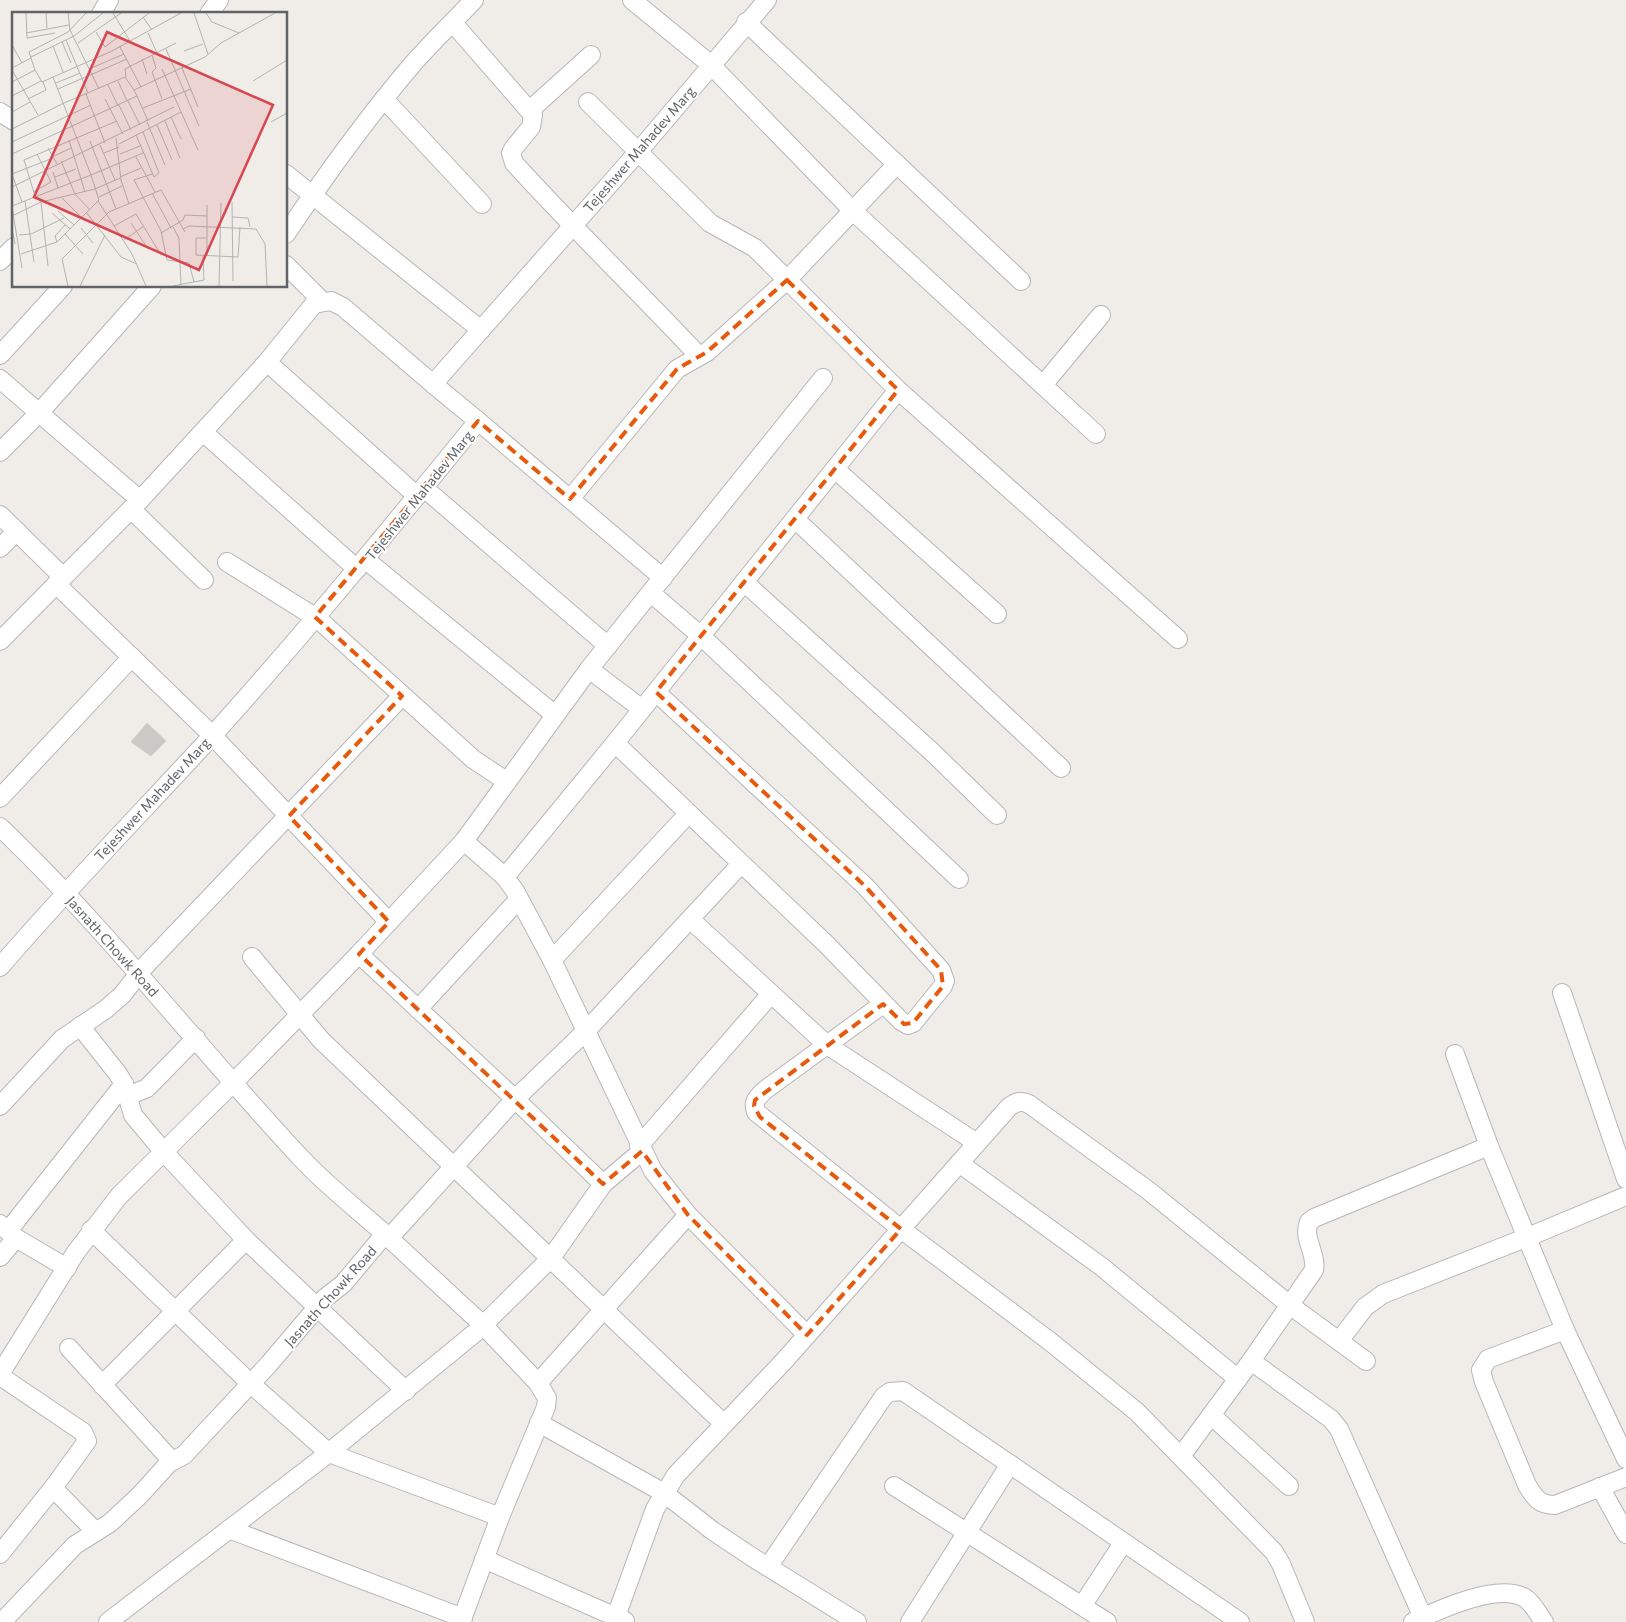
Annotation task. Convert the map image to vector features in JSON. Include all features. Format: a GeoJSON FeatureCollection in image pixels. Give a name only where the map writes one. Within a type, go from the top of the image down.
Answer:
{"type":"FeatureCollection","features":[{"type":"Feature","properties":{"kind":"street"},"geometry":{"type":"LineString","coordinates":[[102,12],[109,0]]}},
{"type":"Feature","properties":{"kind":"street"},"geometry":{"type":"LineString","coordinates":[[210,12],[219,0]]}},
{"type":"Feature","properties":{"kind":"street"},"geometry":{"type":"LineString","coordinates":[[288,231],[313,194],[384,99],[474,0]]}},
{"type":"Feature","properties":{"kind":"street"},"geometry":{"type":"LineString","coordinates":[[632,0],[712,66],[854,212],[1096,434]]}},
{"type":"Feature","properties":{"kind":"street","name":"Tejeshwer Mahadev Marg"},"geometry":{"type":"LineString","coordinates":[[0,967],[64,892],[212,735],[361,565],[478,421],[433,384],[638,152],[712,66],[746,22],[767,0]]}},
{"type":"Feature","properties":{"kind":"street"},"geometry":{"type":"LineString","coordinates":[[746,22],[1021,281]]}},
{"type":"Feature","properties":{"kind":"street"},"geometry":{"type":"LineString","coordinates":[[453,23],[530,110],[534,120],[531,127],[513,149],[512,158],[572,226],[647,299],[699,356]]}},
{"type":"Feature","properties":{"kind":"street"},"geometry":{"type":"LineString","coordinates":[[530,110],[591,55]]}},
{"type":"Feature","properties":{"kind":"street"},"geometry":{"type":"LineString","coordinates":[[384,99],[482,204]]}},
{"type":"Feature","properties":{"kind":"street"},"geometry":{"type":"LineString","coordinates":[[588,102],[710,223],[755,248],[898,390],[1178,639]]}},
{"type":"Feature","properties":{"kind":"street"},"geometry":{"type":"LineString","coordinates":[[0,112],[12,120]]}},
{"type":"Feature","properties":{"kind":"street"},"geometry":{"type":"LineString","coordinates":[[570,499],[677,369],[715,345],[787,280],[854,212],[897,164]]}},
{"type":"Feature","properties":{"kind":"street"},"geometry":{"type":"LineString","coordinates":[[288,175],[481,330]]}},
{"type":"Feature","properties":{"kind":"street"},"geometry":{"type":"LineString","coordinates":[[0,261],[12,249]]}},
{"type":"Feature","properties":{"kind":"street"},"geometry":{"type":"LineString","coordinates":[[288,267],[322,301]]}},
{"type":"Feature","properties":{"kind":"street"},"geometry":{"type":"LineString","coordinates":[[0,356],[61,288]]}},
{"type":"Feature","properties":{"kind":"street"},"geometry":{"type":"LineString","coordinates":[[0,452],[39,413],[150,288]]}},
{"type":"Feature","properties":{"kind":"street"},"geometry":{"type":"LineString","coordinates":[[0,641],[136,505],[267,362],[314,304],[322,301],[331,301],[343,307],[433,384]]}},
{"type":"Feature","properties":{"kind":"street"},"geometry":{"type":"LineString","coordinates":[[1043,386],[1102,315]]}},
{"type":"Feature","properties":{"kind":"street"},"geometry":{"type":"LineString","coordinates":[[267,362],[420,492],[608,646]]}},
{"type":"Feature","properties":{"kind":"street"},"geometry":{"type":"LineString","coordinates":[[0,1554],[53,1488],[87,1441],[83,1432],[0,1375],[91,1230],[119,1196],[359,954],[464,841],[589,669],[823,378]]}},
{"type":"Feature","properties":{"kind":"street"},"geometry":{"type":"LineString","coordinates":[[0,379],[39,413],[136,505],[204,580]]}},
{"type":"Feature","properties":{"kind":"street"},"geometry":{"type":"LineString","coordinates":[[505,877],[615,744],[898,390]]}},
{"type":"Feature","properties":{"kind":"street"},"geometry":{"type":"LineString","coordinates":[[478,421],[663,578]]}},
{"type":"Feature","properties":{"kind":"street"},"geometry":{"type":"LineString","coordinates":[[203,432],[361,565],[555,715]]}},
{"type":"Feature","properties":{"kind":"street"},"geometry":{"type":"LineString","coordinates":[[835,469],[996,614]]}},
{"type":"Feature","properties":{"kind":"street"},"geometry":{"type":"LineString","coordinates":[[0,515],[17,531],[132,657],[212,735],[389,922]]}},
{"type":"Feature","properties":{"kind":"street"},"geometry":{"type":"LineString","coordinates":[[795,519],[1061,768]]}},
{"type":"Feature","properties":{"kind":"street"},"geometry":{"type":"LineString","coordinates":[[0,548],[17,531]]}},
{"type":"Feature","properties":{"kind":"street"},"geometry":{"type":"LineString","coordinates":[[227,562],[315,617],[473,759],[506,781]]}},
{"type":"Feature","properties":{"kind":"street"},"geometry":{"type":"LineString","coordinates":[[744,582],[931,751],[997,815]]}},
{"type":"Feature","properties":{"kind":"street"},"geometry":{"type":"LineString","coordinates":[[651,593],[700,636],[959,879]]}},
{"type":"Feature","properties":{"kind":"street"},"geometry":{"type":"LineString","coordinates":[[0,798],[132,657]]}},
{"type":"Feature","properties":{"kind":"street"},"geometry":{"type":"LineString","coordinates":[[589,669],[642,709]]}},
{"type":"Feature","properties":{"kind":"street"},"geometry":{"type":"LineString","coordinates":[[615,744],[826,944],[904,1024],[913,1024],[943,986],[944,975],[865,886],[656,692]]}},
{"type":"Feature","properties":{"kind":"street"},"geometry":{"type":"LineString","coordinates":[[0,1106],[62,1039],[116,1000],[139,973],[402,696]]}},
{"type":"Feature","properties":{"kind":"street"},"geometry":{"type":"LineString","coordinates":[[552,960],[688,814]]}},
{"type":"Feature","properties":{"kind":"street","name":"Jasnath Chowk Road"},"geometry":{"type":"LineString","coordinates":[[0,827],[64,892],[139,973],[302,1159],[385,1234],[343,1284],[318,1307],[251,1384],[184,1455],[172,1462],[140,1496],[96,1532],[75,1545],[3,1615]]}},
{"type":"Feature","properties":{"kind":"street"},"geometry":{"type":"LineString","coordinates":[[464,841],[505,877],[519,899],[552,960],[640,1148],[669,1194],[807,1335]]}},
{"type":"Feature","properties":{"kind":"street"},"geometry":{"type":"LineString","coordinates":[[228,1529],[462,1620],[500,1517],[546,1406],[547,1398],[538,1383],[483,1325],[389,1238],[515,1099],[586,1031],[741,864]]}},
{"type":"Feature","properties":{"kind":"street"},"geometry":{"type":"LineString","coordinates":[[418,1009],[519,899]]}},
{"type":"Feature","properties":{"kind":"street"},"geometry":{"type":"LineString","coordinates":[[691,920],[827,1045],[977,1143]]}},
{"type":"Feature","properties":{"kind":"street"},"geometry":{"type":"LineString","coordinates":[[359,954],[603,1184]]}},
{"type":"Feature","properties":{"kind":"street"},"geometry":{"type":"LineString","coordinates":[[252,957],[321,1040],[724,1424]]}},
{"type":"Feature","properties":{"kind":"street"},"geometry":{"type":"LineString","coordinates":[[1562,993],[1626,1179]]}},
{"type":"Feature","properties":{"kind":"street"},"geometry":{"type":"LineString","coordinates":[[108,1622],[329,1453],[406,1391],[483,1325],[551,1258],[603,1184],[640,1148],[771,994]]}},
{"type":"Feature","properties":{"kind":"street"},"geometry":{"type":"LineString","coordinates":[[883,1004],[765,1090],[755,1100],[756,1112],[901,1229],[1052,1342],[1137,1412],[1220,1499],[1254,1529],[1274,1552],[1281,1564],[1304,1622]]}},
{"type":"Feature","properties":{"kind":"street"},"geometry":{"type":"LineString","coordinates":[[80,1026],[126,1090],[133,1115],[163,1151],[246,1240],[406,1391]]}},
{"type":"Feature","properties":{"kind":"street"},"geometry":{"type":"LineString","coordinates":[[0,1257],[8,1231],[126,1090],[147,1088],[196,1038]]}},
{"type":"Feature","properties":{"kind":"street"},"geometry":{"type":"LineString","coordinates":[[1455,1054],[1490,1146],[1565,1330],[1626,1459]]}},
{"type":"Feature","properties":{"kind":"street"},"geometry":{"type":"LineString","coordinates":[[484,1559],[619,1620],[655,1509],[676,1475],[807,1335],[1009,1106],[1024,1101],[1149,1191],[1291,1306],[1366,1361]]}},
{"type":"Feature","properties":{"kind":"street"},"geometry":{"type":"LineString","coordinates":[[1181,1456],[1291,1306],[1314,1270],[1315,1258],[1307,1234],[1309,1222],[1314,1218],[1490,1146]]}},
{"type":"Feature","properties":{"kind":"street"},"geometry":{"type":"LineString","coordinates":[[959,1163],[1102,1267],[1238,1379]]}},
{"type":"Feature","properties":{"kind":"street"},"geometry":{"type":"LineString","coordinates":[[1339,1341],[1365,1307],[1378,1297],[1626,1196]]}},
{"type":"Feature","properties":{"kind":"street"},"geometry":{"type":"LineString","coordinates":[[538,1383],[688,1215]]}},
{"type":"Feature","properties":{"kind":"street"},"geometry":{"type":"LineString","coordinates":[[91,1230],[251,1384],[329,1453],[500,1517]]}},
{"type":"Feature","properties":{"kind":"street"},"geometry":{"type":"LineString","coordinates":[[8,1231],[67,1268]]}},
{"type":"Feature","properties":{"kind":"street"},"geometry":{"type":"LineString","coordinates":[[102,1385],[246,1240]]}},
{"type":"Feature","properties":{"kind":"street"},"geometry":{"type":"LineString","coordinates":[[1565,1330],[1488,1359],[1481,1370],[1484,1382],[1527,1485],[1535,1498],[1544,1505],[1555,1505],[1626,1477]]}},
{"type":"Feature","properties":{"kind":"street"},"geometry":{"type":"LineString","coordinates":[[69,1348],[172,1462]]}},
{"type":"Feature","properties":{"kind":"street"},"geometry":{"type":"LineString","coordinates":[[1251,1361],[1331,1419],[1339,1429],[1420,1620],[1487,1594],[1502,1592],[1516,1594],[1525,1598],[1531,1603],[1544,1622]]}},
{"type":"Feature","properties":{"kind":"street"},"geometry":{"type":"LineString","coordinates":[[768,1567],[884,1396],[890,1392],[904,1391],[1122,1543],[1240,1622]]}},
{"type":"Feature","properties":{"kind":"street"},"geometry":{"type":"LineString","coordinates":[[1211,1415],[1289,1486]]}},
{"type":"Feature","properties":{"kind":"street"},"geometry":{"type":"LineString","coordinates":[[539,1423],[664,1493],[714,1531],[857,1622]]}},
{"type":"Feature","properties":{"kind":"street"},"geometry":{"type":"LineString","coordinates":[[910,1622],[1010,1464]]}},
{"type":"Feature","properties":{"kind":"street"},"geometry":{"type":"LineString","coordinates":[[894,1486],[966,1534],[1107,1622]]}},
{"type":"Feature","properties":{"kind":"street"},"geometry":{"type":"LineString","coordinates":[[1600,1487],[1626,1534]]}},
{"type":"Feature","properties":{"kind":"street"},"geometry":{"type":"LineString","coordinates":[[53,1488],[96,1532]]}},
{"type":"Feature","properties":{"kind":"street"},"geometry":{"type":"LineString","coordinates":[[1082,1606],[1122,1543]]}},
{"type":"Feature","properties":{"kind":"highlighted area"},"geometry":{"type":"Polygon","coordinates":[[[787,280],[898,390],[656,692],[865,886],[941,970],[943,986],[913,1023],[904,1024],[883,1004],[755,1100],[754,1106],[760,1117],[901,1229],[807,1335],[688,1215],[642,1151],[603,1184],[359,954],[389,922],[289,816],[402,696],[315,617],[478,421],[570,499],[677,369],[707,352],[787,280]]]}},
{"type":"Feature","properties":{"kind":"building"},"geometry":{"type":"Polygon","coordinates":[[[147,723],[166,741],[151,756],[131,742],[147,723]]]}}]}
